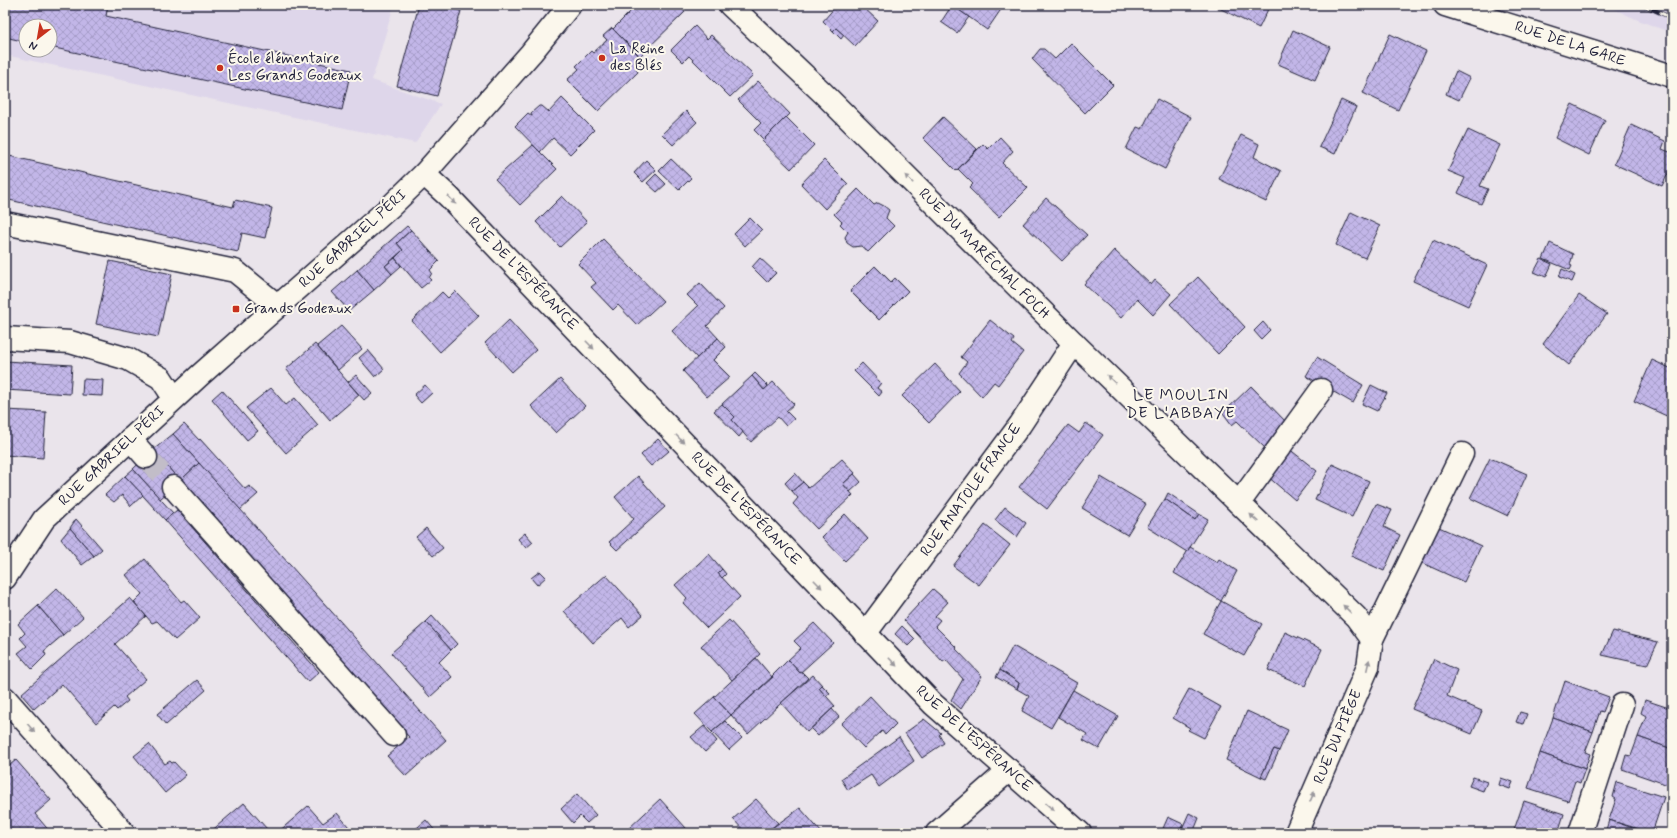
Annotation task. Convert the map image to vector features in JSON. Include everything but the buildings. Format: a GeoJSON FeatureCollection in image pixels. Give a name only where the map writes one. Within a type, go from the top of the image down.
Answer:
{"type":"FeatureCollection","features":[{"type":"Feature","properties":{"kind":"street","name":"RUE DU MARÉCHAL FOCH"},"geometry":{"type":"LineString","coordinates":[[730,5],[823,93],[1074,343],[1356,617],[1372,639]]}},
{"type":"Feature","properties":{"kind":"street","name":"RUE DE LA GARE"},"geometry":{"type":"LineString","coordinates":[[1445,5],[1672,76]]}},
{"type":"Feature","properties":{"kind":"street","name":"RUE GABRIEL PÉRI"},"geometry":{"type":"LineString","coordinates":[[5,578],[44,520],[174,398],[390,207],[424,174],[531,53],[563,7]]}},
{"type":"Feature","properties":{"kind":"street","name":"RUE DE L'ESPÉRANCE"},"geometry":{"type":"LineString","coordinates":[[424,174],[449,197],[933,704],[1080,833]]}},
{"type":"Feature","properties":{"kind":"street"},"geometry":{"type":"LineString","coordinates":[[5,223],[235,271],[278,306]]}},
{"type":"Feature","properties":{"kind":"street"},"geometry":{"type":"LineString","coordinates":[[5,338],[70,342],[128,359],[161,378],[174,398]]}},
{"type":"Feature","properties":{"kind":"street","name":"RUE ANATOLE FRANCE"},"geometry":{"type":"LineString","coordinates":[[865,634],[1020,425],[1074,343]]}},
{"type":"Feature","properties":{"kind":"street"},"geometry":{"type":"LineString","coordinates":[[1239,503],[1321,390]]}},
{"type":"Feature","properties":{"kind":"street"},"geometry":{"type":"LineString","coordinates":[[130,439],[146,457]]}},
{"type":"Feature","properties":{"kind":"street","name":"RUE DU PIÈGE"},"geometry":{"type":"LineString","coordinates":[[1296,833],[1368,667],[1372,639],[1462,454]]}},
{"type":"Feature","properties":{"kind":"street"},"geometry":{"type":"LineString","coordinates":[[173,486],[394,735]]}},
{"type":"Feature","properties":{"kind":"street"},"geometry":{"type":"LineString","coordinates":[[5,698],[124,833]]}},
{"type":"Feature","properties":{"kind":"street"},"geometry":{"type":"LineString","coordinates":[[1580,833],[1622,705]]}},
{"type":"Feature","properties":{"kind":"street"},"geometry":{"type":"LineString","coordinates":[[937,833],[1009,770]]}},
{"type":"Feature","properties":{"kind":"shaded area","name":"École élémentaire Les Grands Godeaux"},"geometry":{"type":"Polygon","coordinates":[[[5,5],[394,5],[372,80],[441,104],[415,143],[19,58],[58,58],[58,18],[18,18],[18,58],[5,55],[5,5]]]}},
{"type":"Feature","properties":{"kind":"shaded area"},"geometry":{"type":"Polygon","coordinates":[[[1605,5],[1672,5],[1672,33],[1638,20],[1605,5]]]}},
{"type":"Feature","properties":{"kind":"tunnel"},"geometry":{"type":"LineString","coordinates":[[146,457],[173,487]]}},
{"type":"Feature","properties":{"kind":"railway"},"geometry":{"type":"LineString","coordinates":[[1643,5],[1672,18]]}},
{"type":"Feature","properties":{"kind":"place","name":"La Reine des Blés"},"geometry":{"type":"Point","coordinates":[602,58]}},
{"type":"Feature","properties":{"kind":"place","name":"École élémentaire Les Grands Godeaux"},"geometry":{"type":"Point","coordinates":[220,68]}},
{"type":"Feature","properties":{"kind":"place","name":"Grands Godeaux"},"geometry":{"type":"Point","coordinates":[236,309]}},
{"type":"Feature","properties":{"kind":"district","name":"LE MOULIN DE L'ABBAYE"},"geometry":{"type":"Point","coordinates":[1181,404]}}]}
